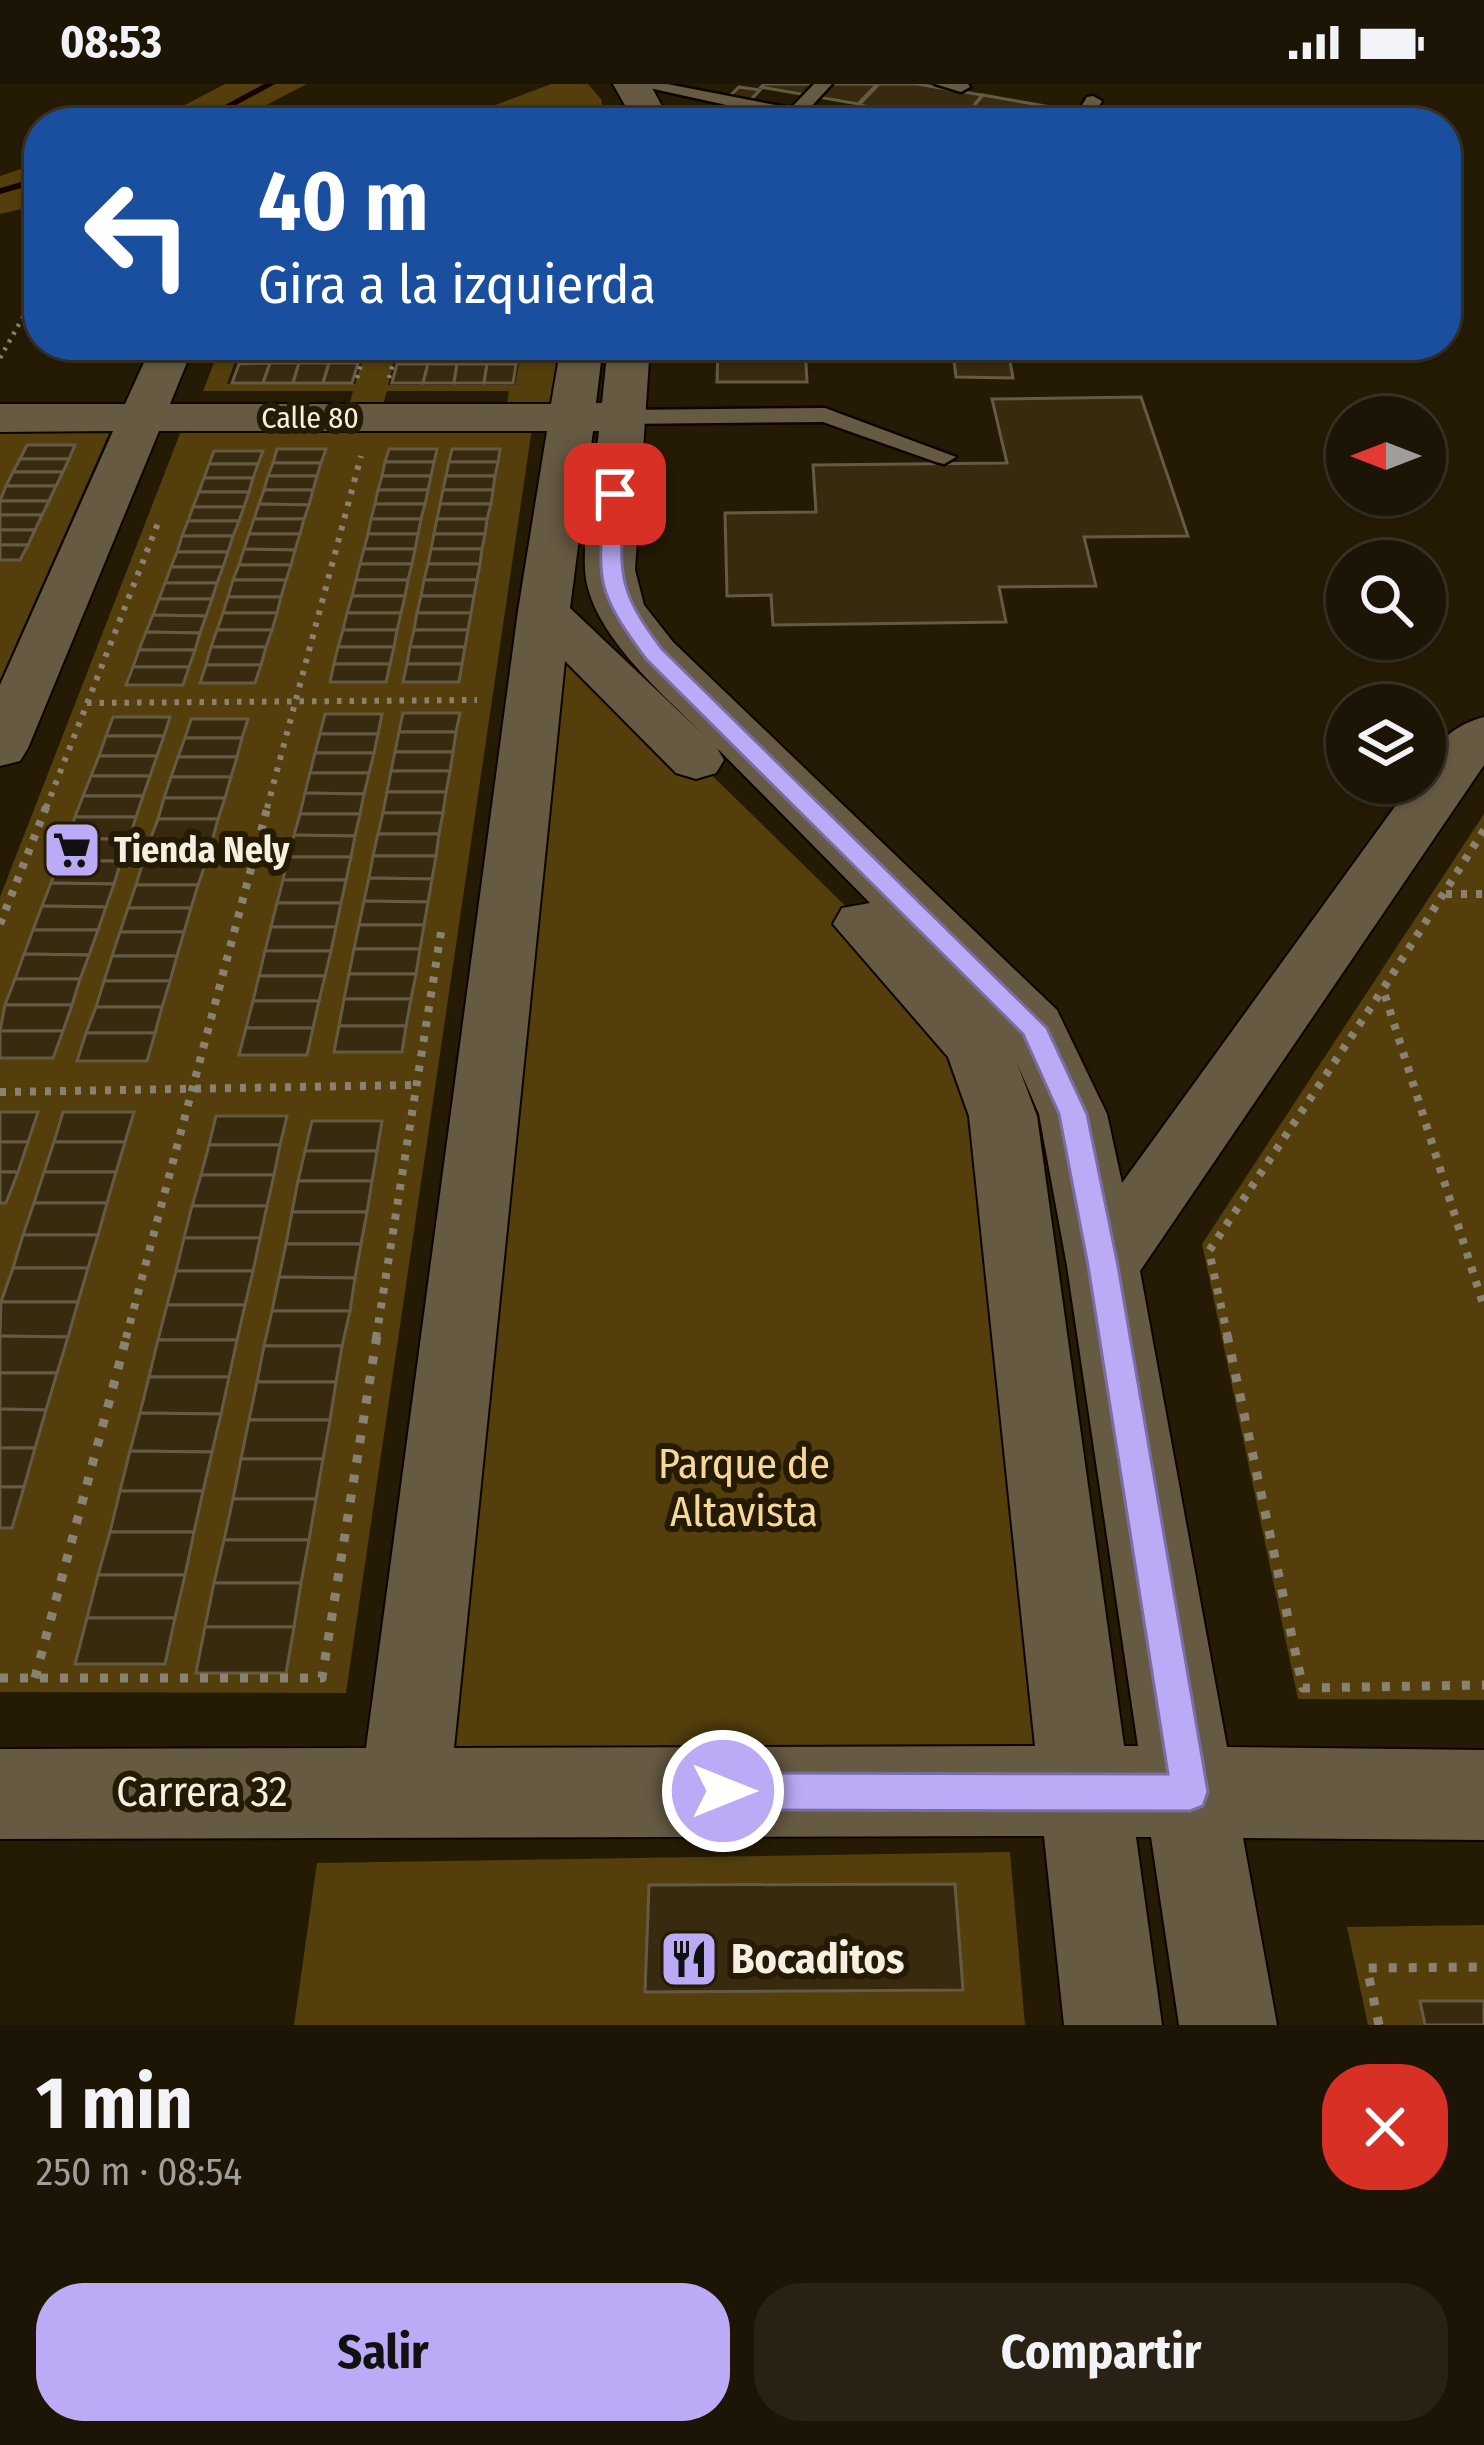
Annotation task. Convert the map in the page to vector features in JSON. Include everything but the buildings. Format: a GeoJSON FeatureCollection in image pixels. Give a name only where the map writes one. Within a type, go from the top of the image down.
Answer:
{"type":"FeatureCollection","features":[{"type":"Feature","properties":{"kind":"street"},"geometry":{"type":"LineString","coordinates":[[0,748],[167,360]]}},
{"type":"Feature","properties":{"kind":"street"},"geometry":{"type":"LineString","coordinates":[[585,360],[597,418],[610,570],[619,607],[654,654],[1034,1028],[1073,1114],[1103,1266],[1228,2025]]}},
{"type":"Feature","properties":{"kind":"street"},"geometry":{"type":"LineString","coordinates":[[405,1791],[544,611],[597,418],[622,360]]}},
{"type":"Feature","properties":{"kind":"street","name":"Calle 80"},"geometry":{"type":"LineString","coordinates":[[0,418],[597,418]]}},
{"type":"Feature","properties":{"kind":"street"},"geometry":{"type":"LineString","coordinates":[[544,611],[918,977],[977,1045],[1003,1115],[1113,2025]]}},
{"type":"Feature","properties":{"kind":"street"},"geometry":{"type":"LineString","coordinates":[[1103,1266],[1468,746],[1484,735]]}},
{"type":"Feature","properties":{"kind":"street","name":"Carrera 32"},"geometry":{"type":"LineString","coordinates":[[0,1794],[1086,1791],[1484,1795]]}},
{"type":"Feature","properties":{"kind":"lane"},"geometry":{"type":"LineString","coordinates":[[640,84],[752,108]]}},
{"type":"Feature","properties":{"kind":"lane"},"geometry":{"type":"LineString","coordinates":[[801,108],[823,84]]}},
{"type":"Feature","properties":{"kind":"lane"},"geometry":{"type":"LineString","coordinates":[[1089,108],[1093,101]]}},
{"type":"Feature","properties":{"kind":"lane"},"geometry":{"type":"LineString","coordinates":[[671,108],[722,103]]}},
{"type":"Feature","properties":{"kind":"lane"},"geometry":{"type":"LineString","coordinates":[[597,418],[825,415],[944,457]]}},
{"type":"Feature","properties":{"kind":"path"},"geometry":{"type":"LineString","coordinates":[[0,358],[24,317]]}},
{"type":"Feature","properties":{"kind":"path"},"geometry":{"type":"LineString","coordinates":[[356,385],[363,360]]}},
{"type":"Feature","properties":{"kind":"path"},"geometry":{"type":"LineString","coordinates":[[388,385],[394,360]]}},
{"type":"Feature","properties":{"kind":"path"},"geometry":{"type":"LineString","coordinates":[[35,1678],[366,438]]}},
{"type":"Feature","properties":{"kind":"path"},"geometry":{"type":"LineString","coordinates":[[0,925],[165,504]]}},
{"type":"Feature","properties":{"kind":"path"},"geometry":{"type":"LineString","coordinates":[[474,723],[481,678]]}},
{"type":"Feature","properties":{"kind":"path"},"geometry":{"type":"LineString","coordinates":[[88,703],[477,700]]}},
{"type":"Feature","properties":{"kind":"path"},"geometry":{"type":"LineString","coordinates":[[1484,830],[1209,1251],[1303,1688],[1484,1685]]}},
{"type":"Feature","properties":{"kind":"path"},"geometry":{"type":"LineString","coordinates":[[1444,894],[1484,894]]}},
{"type":"Feature","properties":{"kind":"path"},"geometry":{"type":"LineString","coordinates":[[0,1678],[322,1678],[445,904]]}},
{"type":"Feature","properties":{"kind":"path"},"geometry":{"type":"LineString","coordinates":[[1383,989],[1484,1307]]}},
{"type":"Feature","properties":{"kind":"path"},"geometry":{"type":"LineString","coordinates":[[0,1092],[416,1085]]}},
{"type":"Feature","properties":{"kind":"path"},"geometry":{"type":"LineString","coordinates":[[1379,2025],[1367,1968],[1484,1967]]}},
{"type":"Feature","properties":{"kind":"green space"},"geometry":{"type":"Polygon","coordinates":[[[225,84],[307,84],[260,108],[179,108],[225,84]]]}},
{"type":"Feature","properties":{"kind":"green space"},"geometry":{"type":"Polygon","coordinates":[[[551,84],[588,84],[603,108],[487,108],[551,84]]]}},
{"type":"Feature","properties":{"kind":"green space"},"geometry":{"type":"Polygon","coordinates":[[[24,168],[24,208],[0,214],[0,176],[24,168]]]}},
{"type":"Feature","properties":{"kind":"green space"},"geometry":{"type":"Polygon","coordinates":[[[215,360],[236,360],[227,384],[355,384],[362,360],[394,360],[388,385],[515,385],[519,360],[580,360],[573,418],[505,418],[509,391],[387,391],[379,418],[346,418],[353,391],[203,391],[215,360]]]}},
{"type":"Feature","properties":{"kind":"green space"},"geometry":{"type":"Polygon","coordinates":[[[532,428],[346,1693],[0,1692],[0,897],[181,431],[532,428]]]}},
{"type":"Feature","properties":{"kind":"green space"},"geometry":{"type":"Polygon","coordinates":[[[0,431],[110,431],[0,680],[0,431]]]}},
{"type":"Feature","properties":{"kind":"green space","name":"Parque de Altavista"},"geometry":{"type":"Polygon","coordinates":[[[544,611],[918,977],[977,1045],[1086,1791],[405,1791],[544,611]]]}},
{"type":"Feature","properties":{"kind":"green space"},"geometry":{"type":"Polygon","coordinates":[[[1484,814],[1484,1700],[1298,1699],[1202,1244],[1484,814]]]}},
{"type":"Feature","properties":{"kind":"green space"},"geometry":{"type":"Polygon","coordinates":[[[1010,1852],[1025,2025],[294,2025],[317,1863],[1010,1852]]]}},
{"type":"Feature","properties":{"kind":"green space"},"geometry":{"type":"Polygon","coordinates":[[[1484,1925],[1484,2025],[1368,2025],[1347,1927],[1484,1925]]]}},
{"type":"Feature","properties":{"kind":"waterway"},"geometry":{"type":"LineString","coordinates":[[225,108],[271,84]]}},
{"type":"Feature","properties":{"kind":"waterway"},"geometry":{"type":"LineString","coordinates":[[0,191],[24,184]]}},
{"type":"Feature","properties":{"kind":"place","name":"Tienda Nely"},"geometry":{"type":"Point","coordinates":[72,850]}},
{"type":"Feature","properties":{"kind":"place","name":"Bocaditos"},"geometry":{"type":"Point","coordinates":[689,1959]}},
{"type":"Feature","properties":{"kind":"route"},"geometry":{"type":"LineString","coordinates":[[615,494],[610,570],[619,607],[654,654],[1034,1028],[1073,1114],[1103,1266],[1190,1792],[723,1791]]}}]}
